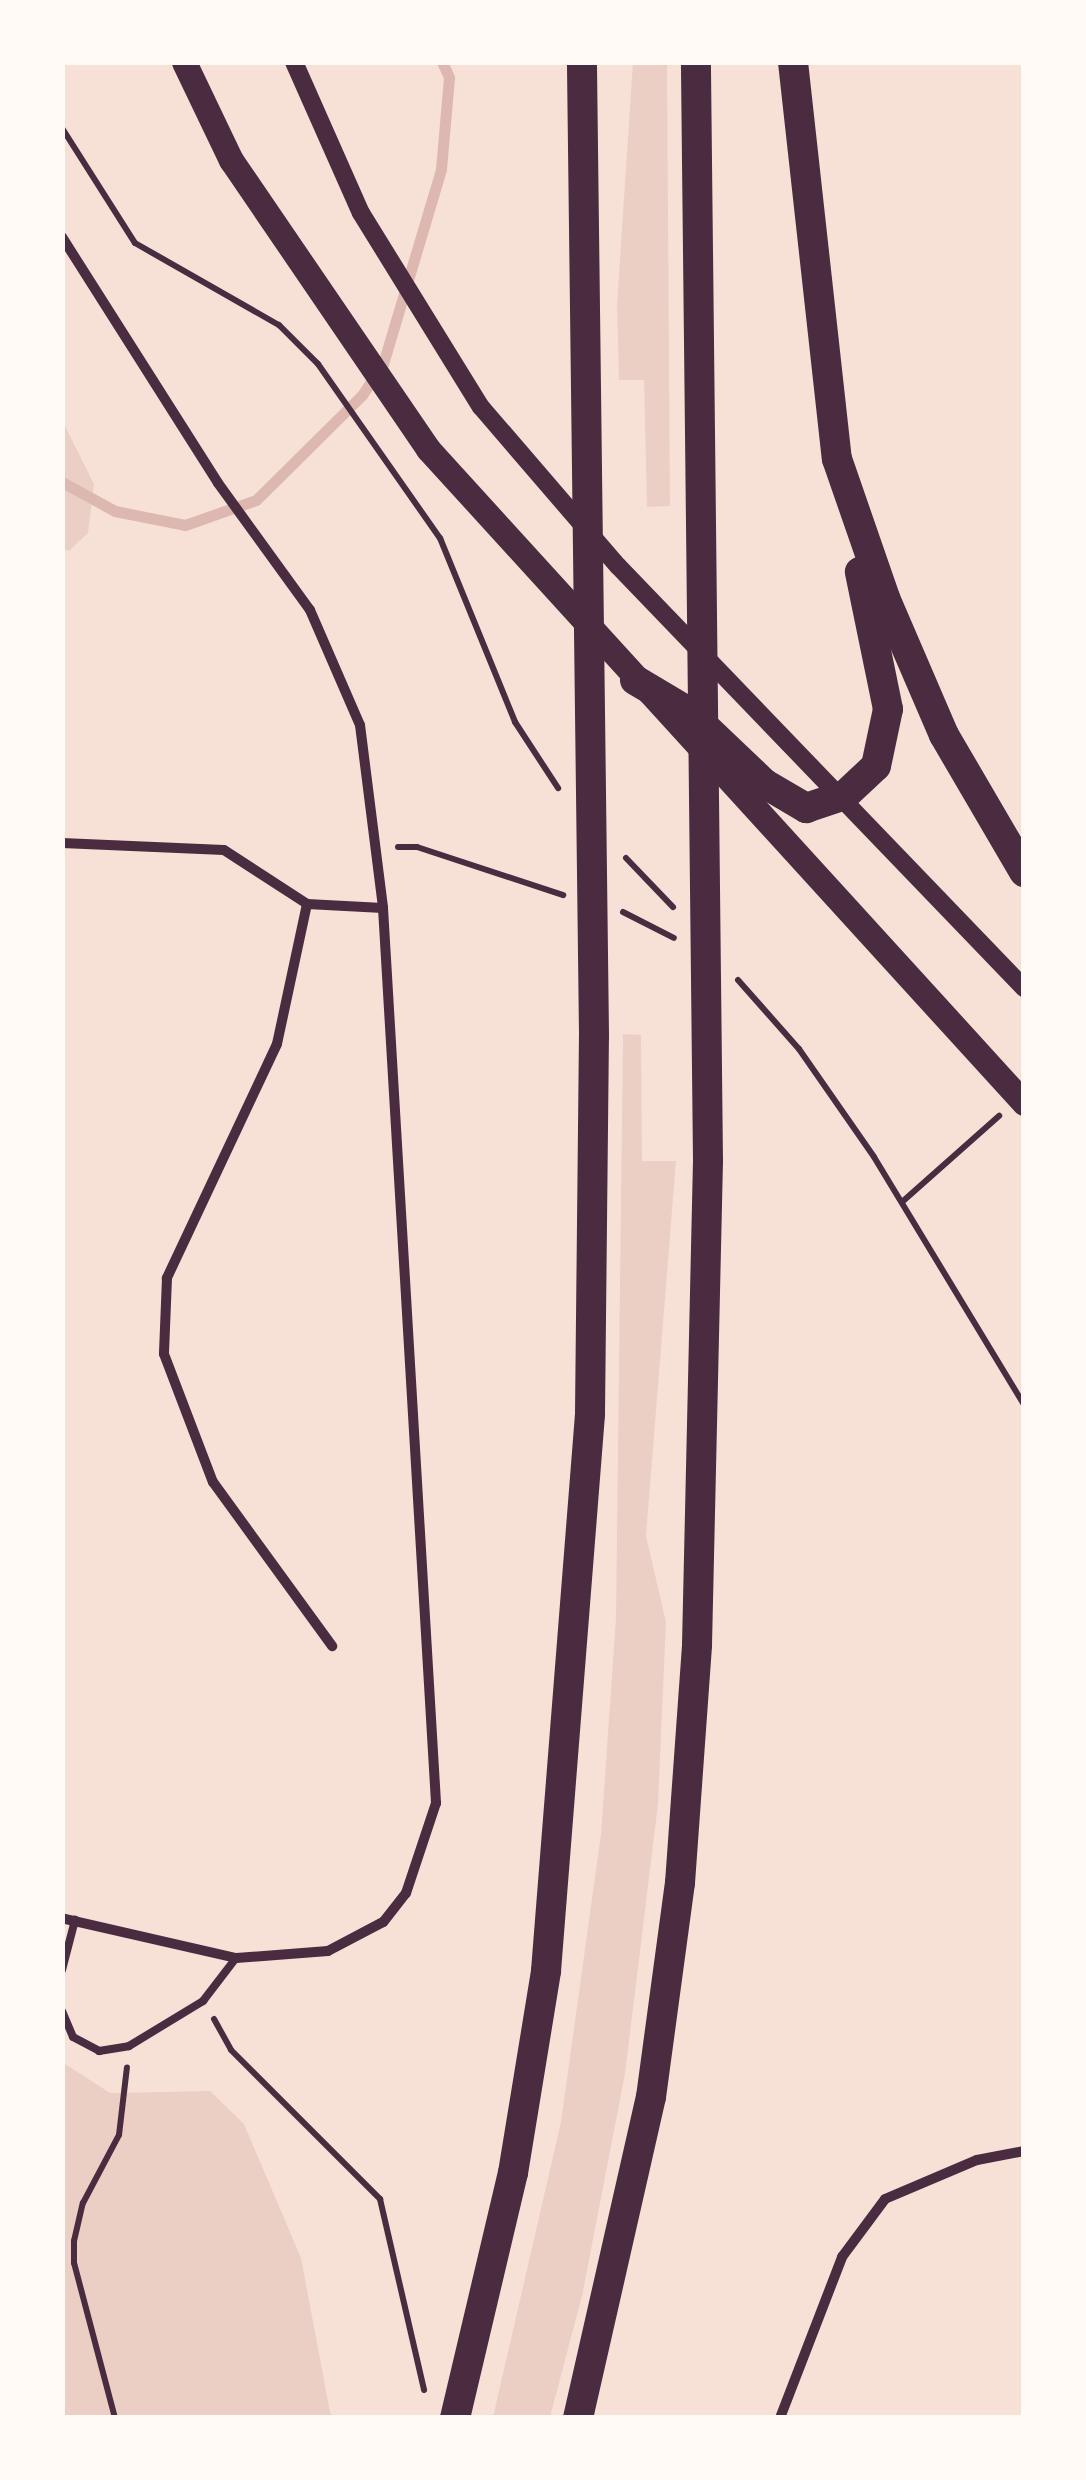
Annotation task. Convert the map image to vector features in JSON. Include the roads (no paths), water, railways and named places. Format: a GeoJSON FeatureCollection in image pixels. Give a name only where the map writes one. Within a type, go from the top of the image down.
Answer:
{"type":"FeatureCollection","features":[{"type":"Feature","properties":{"kind":"highway"},"geometry":{"type":"LineString","coordinates":[[455,2418],[513,2173],[559,1856],[590,1414],[594,1035],[582,62]]}},
{"type":"Feature","properties":{"kind":"highway"},"geometry":{"type":"LineString","coordinates":[[578,2418],[651,2098],[680,1883],[705,1460],[708,1161],[696,62]]}},
{"type":"Feature","properties":{"kind":"highway"},"geometry":{"type":"LineString","coordinates":[[635,680],[689,712],[765,784],[806,808],[845,795],[876,766],[888,709],[837,460],[793,62]]}},
{"type":"Feature","properties":{"kind":"highway"},"geometry":{"type":"LineString","coordinates":[[837,460],[885,598],[944,735],[1024,872]]}},
{"type":"Feature","properties":{"kind":"main road"},"geometry":{"type":"LineString","coordinates":[[184,62],[231,160],[416,430],[635,680],[1021,1101]]}},
{"type":"Feature","properties":{"kind":"street"},"geometry":{"type":"LineString","coordinates":[[294,62],[361,213],[481,407],[618,566],[845,795],[1024,988]]}},
{"type":"Feature","properties":{"kind":"street"},"geometry":{"type":"LineString","coordinates":[[62,237],[218,482],[310,610],[360,725],[383,908],[436,1803],[412,1880],[382,1922],[328,1952],[236,1958],[68,1919]]}},
{"type":"Feature","properties":{"kind":"street"},"geometry":{"type":"LineString","coordinates":[[62,843],[224,850],[307,904],[383,908]]}},
{"type":"Feature","properties":{"kind":"street"},"geometry":{"type":"LineString","coordinates":[[307,904],[278,1044],[167,1278],[164,1354],[213,1482],[332,1646]]}},
{"type":"Feature","properties":{"kind":"street"},"geometry":{"type":"LineString","coordinates":[[780,2418],[842,2256],[885,2199],[977,2160],[1024,2151]]}},
{"type":"Feature","properties":{"kind":"lane"},"geometry":{"type":"LineString","coordinates":[[62,1970],[68,1919]]}},
{"type":"Feature","properties":{"kind":"lane"},"geometry":{"type":"LineString","coordinates":[[62,2011],[73,2037],[99,2052],[129,2046],[203,2001],[236,1958]]}},
{"type":"Feature","properties":{"kind":"waterway"},"geometry":{"type":"LineString","coordinates":[[62,482],[115,511],[185,525],[256,500],[362,395],[383,364],[441,169],[449,77],[442,62]]}}]}
